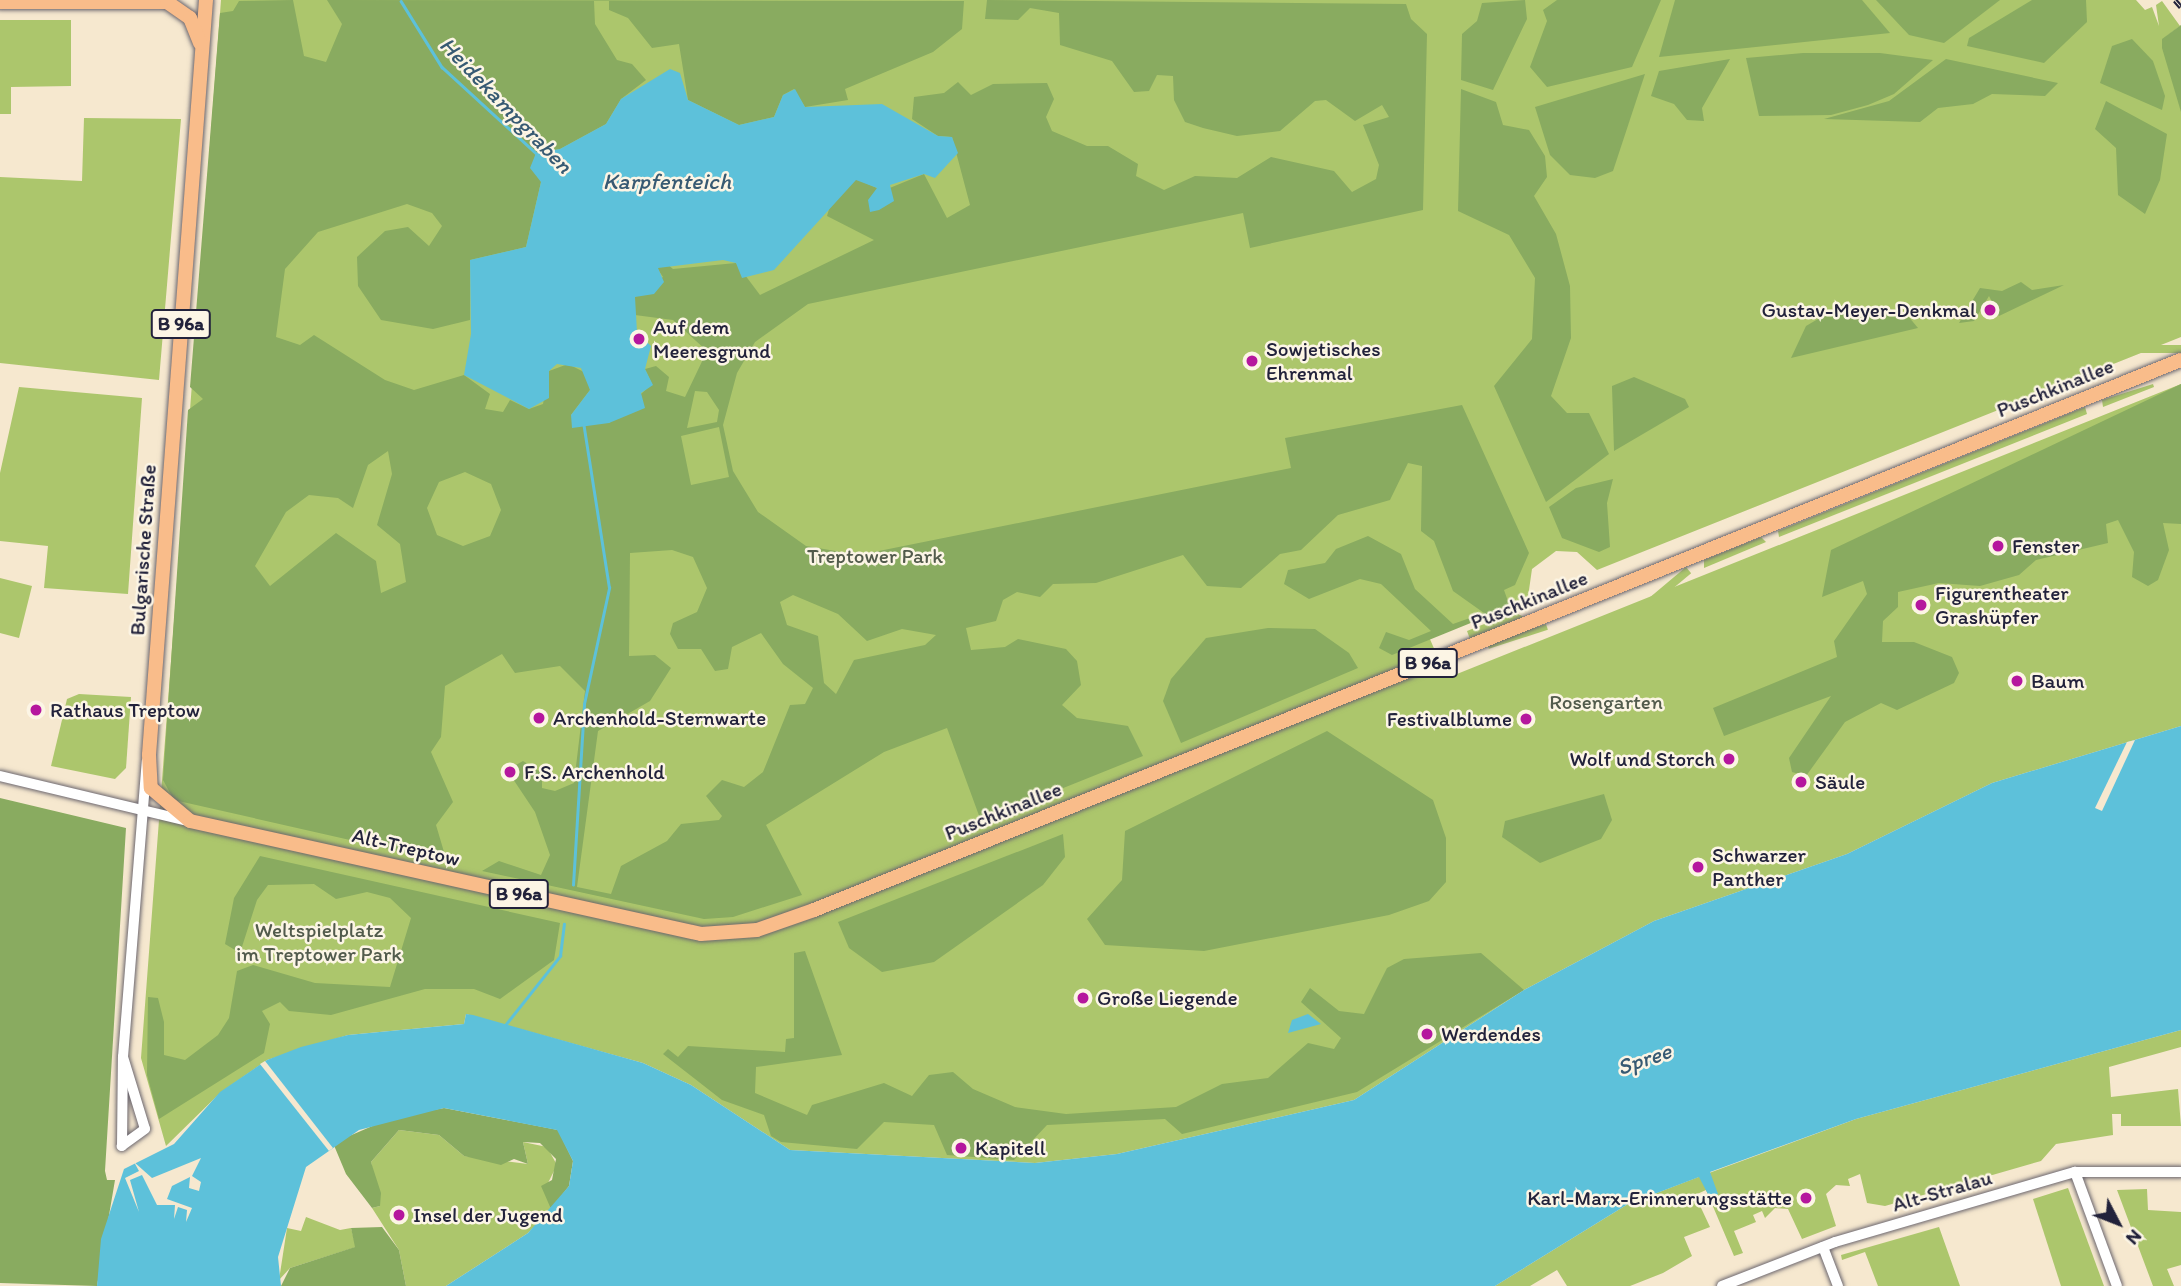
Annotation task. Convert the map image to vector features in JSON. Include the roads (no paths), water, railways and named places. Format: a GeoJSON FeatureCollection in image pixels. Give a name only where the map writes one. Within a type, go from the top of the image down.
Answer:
{"type":"FeatureCollection","features":[{"type":"Feature","properties":{"kind":"main road","name":"Bulgarische Straße"},"geometry":{"type":"LineString","coordinates":[[149,755],[200,44],[206,0]]}},
{"type":"Feature","properties":{"kind":"main road"},"geometry":{"type":"LineString","coordinates":[[0,2],[167,2],[190,18],[200,44]]}},
{"type":"Feature","properties":{"kind":"main road","name":"Puschkinallee"},"geometry":{"type":"LineString","coordinates":[[776,924],[2181,360]]}},
{"type":"Feature","properties":{"kind":"main road","name":"Alt-Treptow"},"geometry":{"type":"LineString","coordinates":[[149,755],[157,798],[190,821],[701,934],[776,924]]}},
{"type":"Feature","properties":{"kind":"street","name":"Bulgarische Straße"},"geometry":{"type":"LineString","coordinates":[[123,1057],[145,1129],[122,1146],[118,1139],[123,1057],[149,755]]}},
{"type":"Feature","properties":{"kind":"street","name":"Alt-Treptow"},"geometry":{"type":"LineString","coordinates":[[0,776],[142,812],[190,821]]}},
{"type":"Feature","properties":{"kind":"street","name":"Alt-Stralau"},"geometry":{"type":"LineString","coordinates":[[1722,1286],[1823,1247],[2076,1172],[2181,1172]]}},
{"type":"Feature","properties":{"kind":"street"},"geometry":{"type":"LineString","coordinates":[[2076,1172],[2117,1286]]}},
{"type":"Feature","properties":{"kind":"street"},"geometry":{"type":"LineString","coordinates":[[1823,1247],[1838,1286]]}},
{"type":"Feature","properties":{"kind":"water","name":"Karpfenteich"},"geometry":{"type":"Polygon","coordinates":[[[670,69],[680,73],[688,100],[739,125],[774,117],[783,95],[795,89],[805,107],[882,104],[938,136],[952,137],[958,153],[935,178],[924,174],[890,185],[894,201],[879,210],[870,212],[868,200],[877,188],[856,180],[774,270],[742,278],[736,263],[723,260],[658,268],[664,282],[654,294],[635,297],[637,332],[651,346],[645,369],[653,385],[641,393],[645,408],[609,423],[572,428],[571,415],[590,390],[581,368],[557,364],[549,371],[549,398],[529,409],[464,375],[471,334],[470,260],[526,247],[541,182],[530,168],[536,153],[560,149],[606,124],[621,99],[670,69]]]}},
{"type":"Feature","properties":{"kind":"water","name":"Spree"},"geometry":{"type":"Polygon","coordinates":[[[2181,726],[2181,1030],[1856,1119],[1710,1172],[1718,1194],[1710,1198],[1699,1177],[1628,1204],[1495,1286],[446,1286],[528,1233],[569,1186],[573,1161],[557,1130],[444,1108],[359,1130],[306,1167],[278,1257],[281,1286],[97,1286],[101,1239],[124,1169],[174,1144],[220,1092],[267,1060],[301,1047],[348,1035],[464,1024],[466,1014],[643,1063],[691,1085],[790,1150],[1035,1163],[1117,1154],[1354,1100],[1524,990],[1654,921],[1847,854],[1992,783],[2181,726]]]}},
{"type":"Feature","properties":{"kind":"water"},"geometry":{"type":"Polygon","coordinates":[[[1308,1014],[1321,1024],[1288,1033],[1292,1020],[1308,1014]]]}},
{"type":"Feature","properties":{"kind":"waterway","name":"Heidekampgraben"},"geometry":{"type":"LineString","coordinates":[[401,1],[442,67],[537,154]]}},
{"type":"Feature","properties":{"kind":"waterway","name":"Heidekampgraben"},"geometry":{"type":"LineString","coordinates":[[573,885],[584,704],[609,588],[583,422]]}},
{"type":"Feature","properties":{"kind":"waterway","name":"Heidekampgraben"},"geometry":{"type":"LineString","coordinates":[[506,1024],[560,956],[564,924]]}},
{"type":"Feature","properties":{"kind":"railway"},"geometry":{"type":"LineString","coordinates":[[2175,0],[2181,7]]}},
{"type":"Feature","properties":{"kind":"place","name":"Gustav-Meyer-Denkmal"},"geometry":{"type":"Point","coordinates":[1990,310]}},
{"type":"Feature","properties":{"kind":"place","name":"Auf dem Meeresgrund"},"geometry":{"type":"Point","coordinates":[639,339]}},
{"type":"Feature","properties":{"kind":"place","name":"Sowjetisches Ehrenmal"},"geometry":{"type":"Point","coordinates":[1252,361]}},
{"type":"Feature","properties":{"kind":"place","name":"Fenster"},"geometry":{"type":"Point","coordinates":[1998,546]}},
{"type":"Feature","properties":{"kind":"place","name":"Figurentheater Grashüpfer"},"geometry":{"type":"Point","coordinates":[1921,605]}},
{"type":"Feature","properties":{"kind":"place","name":"Baum"},"geometry":{"type":"Point","coordinates":[2017,681]}},
{"type":"Feature","properties":{"kind":"place","name":"Rathaus Treptow"},"geometry":{"type":"Point","coordinates":[36,710]}},
{"type":"Feature","properties":{"kind":"place","name":"Archenhold-Sternwarte"},"geometry":{"type":"Point","coordinates":[539,718]}},
{"type":"Feature","properties":{"kind":"place","name":"Festivalblume"},"geometry":{"type":"Point","coordinates":[1526,719]}},
{"type":"Feature","properties":{"kind":"place","name":"Wolf und Storch"},"geometry":{"type":"Point","coordinates":[1729,759]}},
{"type":"Feature","properties":{"kind":"place","name":"F.S. Archenhold"},"geometry":{"type":"Point","coordinates":[510,772]}},
{"type":"Feature","properties":{"kind":"place","name":"Säule"},"geometry":{"type":"Point","coordinates":[1801,782]}},
{"type":"Feature","properties":{"kind":"place","name":"Schwarzer Panther"},"geometry":{"type":"Point","coordinates":[1698,867]}},
{"type":"Feature","properties":{"kind":"place","name":"Große Liegende"},"geometry":{"type":"Point","coordinates":[1083,998]}},
{"type":"Feature","properties":{"kind":"place","name":"Werdendes"},"geometry":{"type":"Point","coordinates":[1427,1034]}},
{"type":"Feature","properties":{"kind":"place","name":"Kapitell"},"geometry":{"type":"Point","coordinates":[961,1148]}},
{"type":"Feature","properties":{"kind":"place","name":"Karl-Marx-Erinnerungsstätte"},"geometry":{"type":"Point","coordinates":[1806,1198]}},
{"type":"Feature","properties":{"kind":"place","name":"Insel der Jugend"},"geometry":{"type":"Point","coordinates":[399,1215]}},
{"type":"Feature","properties":{"kind":"park label","name":"Treptower Park"},"geometry":{"type":"Point","coordinates":[875,556]}},
{"type":"Feature","properties":{"kind":"park label","name":"Rosengarten"},"geometry":{"type":"Point","coordinates":[1606,702]}},
{"type":"Feature","properties":{"kind":"park label","name":"Weltspielplatz im Treptower Park"},"geometry":{"type":"Point","coordinates":[319,942]}}]}
